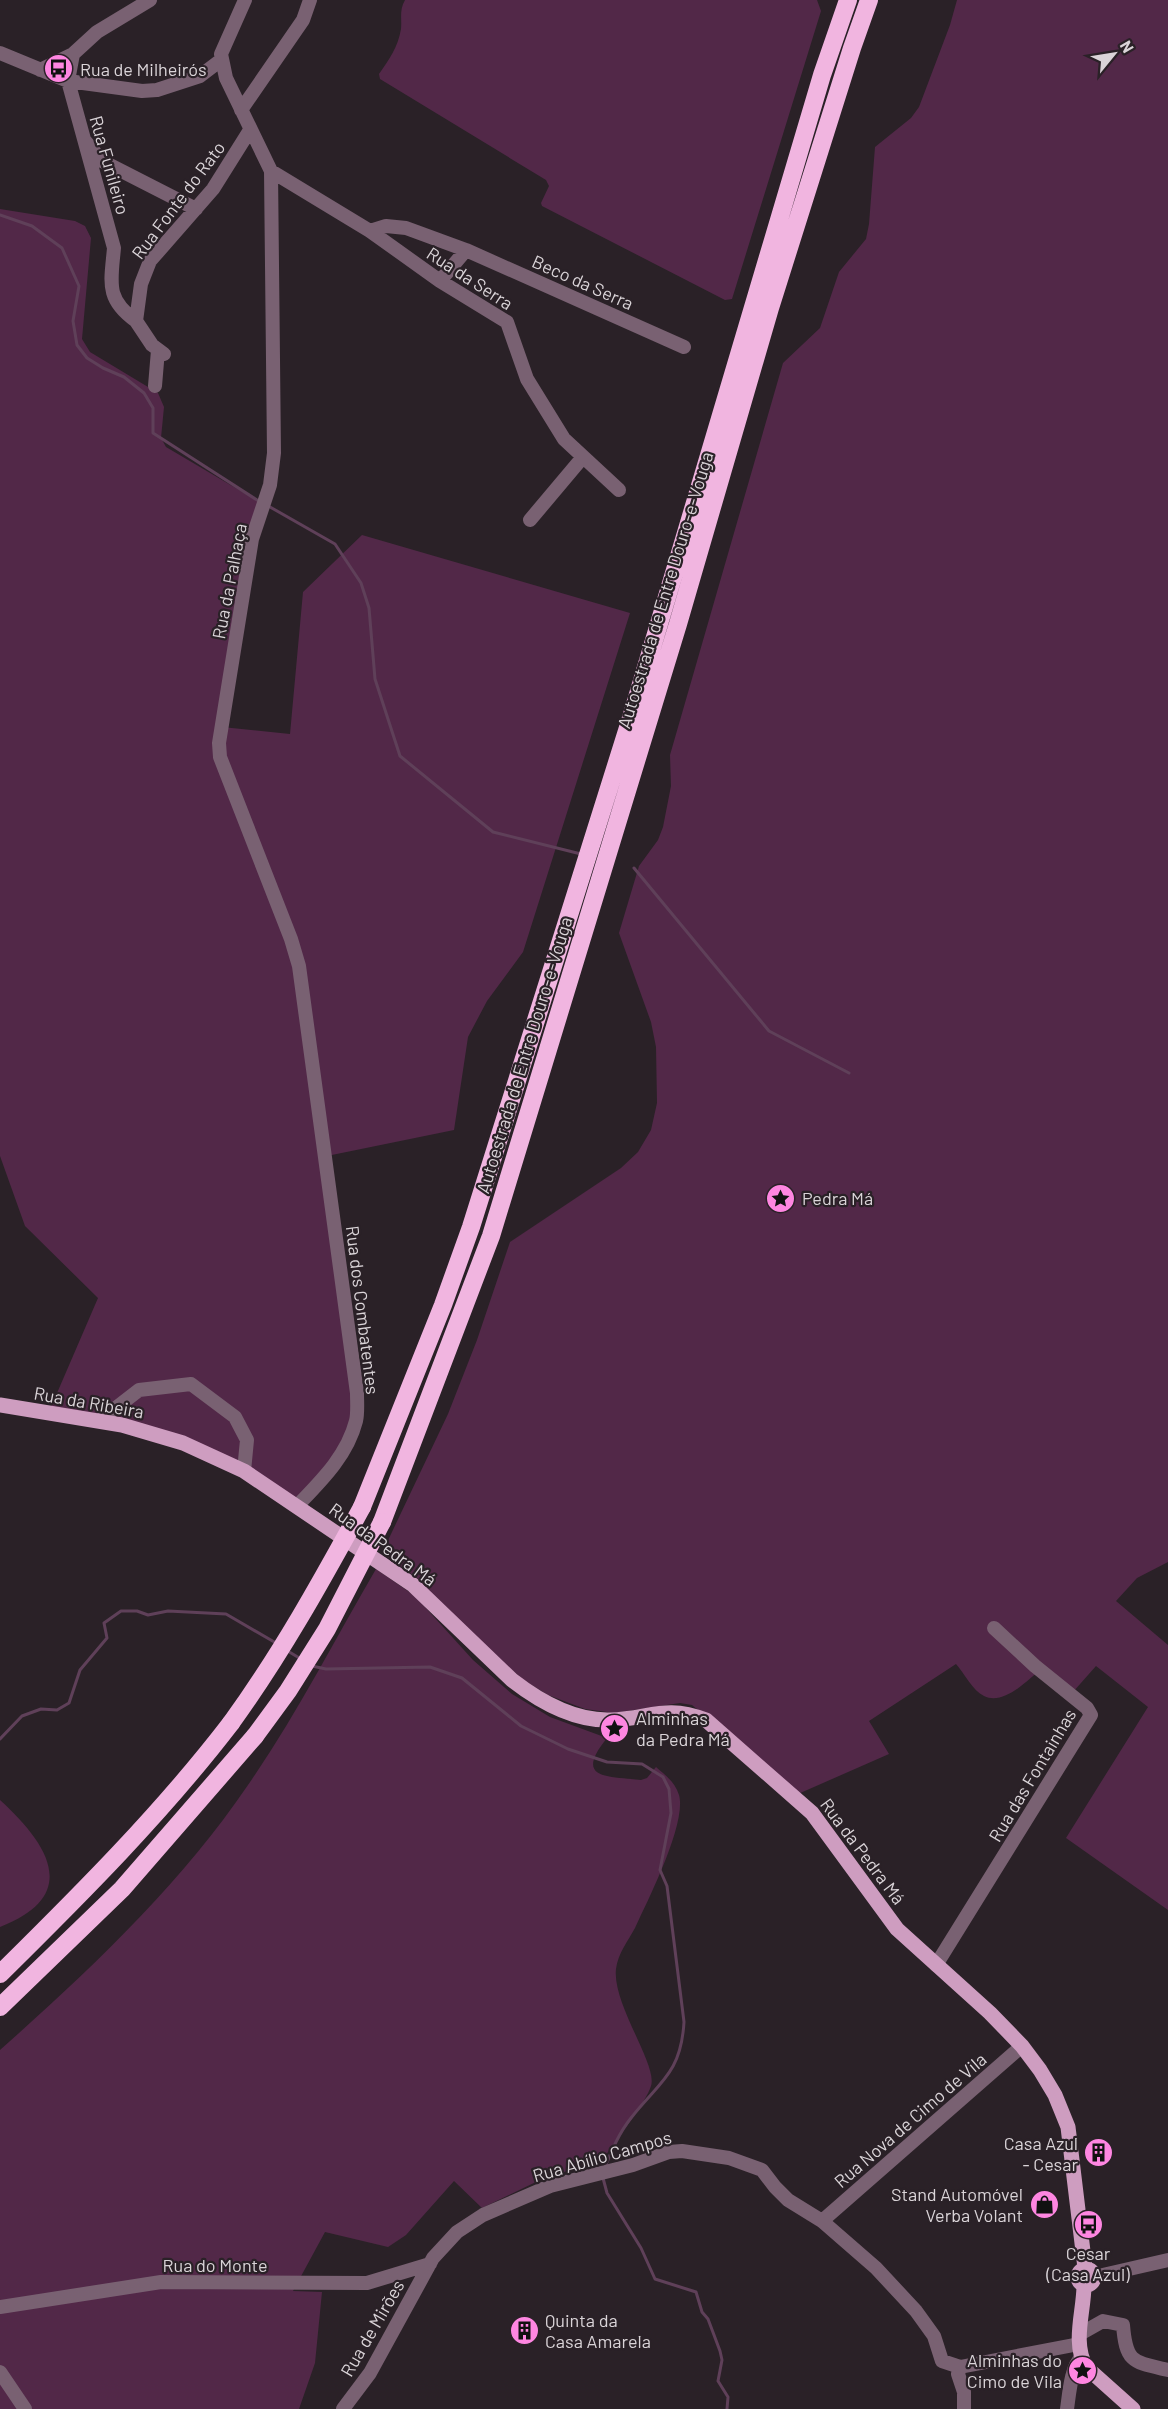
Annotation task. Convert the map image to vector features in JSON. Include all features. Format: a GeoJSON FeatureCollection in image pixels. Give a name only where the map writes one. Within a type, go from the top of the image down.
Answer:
{"type":"FeatureCollection","features":[{"type":"Feature","properties":{"kind":"highway","name":"Autoestrada de Entre Douro-e-Vouga"},"geometry":{"type":"LineString","coordinates":[[0,1974],[100,1875],[199,1764],[231,1723],[266,1675],[299,1622],[362,1507],[443,1305],[471,1227],[631,718],[815,97],[848,0]]}},
{"type":"Feature","properties":{"kind":"highway","name":"Autoestrada de Entre Douro-e-Vouga"},"geometry":{"type":"LineString","coordinates":[[0,2007],[122,1889],[255,1736],[327,1629],[382,1522],[491,1236],[674,635],[770,308],[869,0]]}},
{"type":"Feature","properties":{"kind":"main road","name":"Rua da Ribeira"},"geometry":{"type":"LineString","coordinates":[[0,1405],[122,1425],[183,1443],[244,1471],[297,1506]]}},
{"type":"Feature","properties":{"kind":"main road","name":"Rua da Pedra Má"},"geometry":{"type":"LineString","coordinates":[[297,1506],[413,1585],[492,1663],[542,1700],[570,1713],[594,1719],[622,1720],[669,1711],[688,1713],[706,1720],[812,1813],[885,1915],[909,1941],[990,2013],[1022,2046],[1056,2095],[1068,2127],[1088,2277],[1080,2345]]}},
{"type":"Feature","properties":{"kind":"main road"},"geometry":{"type":"LineString","coordinates":[[1080,2345],[1086,2367],[1133,2409]]}},
{"type":"Feature","properties":{"kind":"street"},"geometry":{"type":"LineString","coordinates":[[40,70],[73,54],[97,32],[150,0]]}},
{"type":"Feature","properties":{"kind":"street","name":"Rua da Palhaça"},"geometry":{"type":"LineString","coordinates":[[245,0],[222,48],[221,60],[225,78],[271,171],[273,470],[252,539],[219,742],[220,757],[296,957],[317,1098]]}},
{"type":"Feature","properties":{"kind":"street"},"geometry":{"type":"LineString","coordinates":[[241,110],[303,20],[310,0]]}},
{"type":"Feature","properties":{"kind":"street"},"geometry":{"type":"LineString","coordinates":[[0,53],[68,81],[142,91],[157,90],[200,75],[221,60]]}},
{"type":"Feature","properties":{"kind":"street"},"geometry":{"type":"LineString","coordinates":[[68,81],[73,54]]}},
{"type":"Feature","properties":{"kind":"street"},"geometry":{"type":"LineString","coordinates":[[200,75],[225,78]]}},
{"type":"Feature","properties":{"kind":"street","name":"Rua Funileiro"},"geometry":{"type":"LineString","coordinates":[[68,81],[114,248],[111,274],[113,294],[121,310],[136,321]]}},
{"type":"Feature","properties":{"kind":"street","name":"Rua Fonte do Rato"},"geometry":{"type":"LineString","coordinates":[[136,321],[141,284],[150,261],[213,189],[250,129]]}},
{"type":"Feature","properties":{"kind":"street"},"geometry":{"type":"LineString","coordinates":[[85,141],[102,161],[196,209]]}},
{"type":"Feature","properties":{"kind":"street","name":"Rua da Serra"},"geometry":{"type":"LineString","coordinates":[[271,171],[370,231],[440,281],[507,322],[527,379],[564,439],[619,490]]}},
{"type":"Feature","properties":{"kind":"street","name":"Beco da Serra"},"geometry":{"type":"LineString","coordinates":[[370,231],[386,226],[406,228],[466,250],[684,347]]}},
{"type":"Feature","properties":{"kind":"street"},"geometry":{"type":"LineString","coordinates":[[440,281],[466,250]]}},
{"type":"Feature","properties":{"kind":"street"},"geometry":{"type":"LineString","coordinates":[[136,321],[152,345],[161,352],[155,386]]}},
{"type":"Feature","properties":{"kind":"street"},"geometry":{"type":"LineString","coordinates":[[530,520],[583,457]]}},
{"type":"Feature","properties":{"kind":"street","name":"Rua dos Combatentes"},"geometry":{"type":"LineString","coordinates":[[297,1506],[328,1474],[341,1456],[347,1447],[357,1419],[357,1393],[317,1098]]}},
{"type":"Feature","properties":{"kind":"street"},"geometry":{"type":"LineString","coordinates":[[99,1421],[140,1390],[191,1384],[236,1418],[247,1440],[244,1471]]}},
{"type":"Feature","properties":{"kind":"street","name":"Rua das Fontainhas"},"geometry":{"type":"LineString","coordinates":[[936,1965],[1091,1715],[1087,1708],[1035,1666],[994,1628]]}},
{"type":"Feature","properties":{"kind":"street","name":"Rua Nova de Cimo de Vila"},"geometry":{"type":"LineString","coordinates":[[822,2221],[1022,2046]]}},
{"type":"Feature","properties":{"kind":"street","name":"Rua Abílio Campos"},"geometry":{"type":"LineString","coordinates":[[430,2264],[457,2232],[483,2215],[550,2186],[633,2165],[669,2152],[682,2151],[729,2158],[762,2170],[788,2200],[822,2221],[876,2268],[916,2311],[934,2336],[942,2361],[960,2367]]}},
{"type":"Feature","properties":{"kind":"street"},"geometry":{"type":"LineString","coordinates":[[1088,2277],[1168,2260]]}},
{"type":"Feature","properties":{"kind":"street","name":"Rua do Monte"},"geometry":{"type":"LineString","coordinates":[[0,2307],[161,2282],[367,2283],[430,2264]]}},
{"type":"Feature","properties":{"kind":"street","name":"Rua de Mirões"},"geometry":{"type":"LineString","coordinates":[[343,2409],[370,2373],[430,2264]]}},
{"type":"Feature","properties":{"kind":"street"},"geometry":{"type":"LineString","coordinates":[[1067,2409],[1080,2345],[1103,2321],[1123,2325],[1125,2346],[1129,2357],[1137,2362],[1168,2370]]}},
{"type":"Feature","properties":{"kind":"street"},"geometry":{"type":"LineString","coordinates":[[964,2409],[964,2392],[958,2374],[960,2367],[1080,2345]]}},
{"type":"Feature","properties":{"kind":"street"},"geometry":{"type":"LineString","coordinates":[[0,2372],[25,2409]]}},
{"type":"Feature","properties":{"kind":"shaded area"},"geometry":{"type":"Polygon","coordinates":[[[405,0],[817,0],[821,11],[732,299],[725,300],[542,206],[541,203],[549,186],[546,180],[380,79],[379,74],[398,42],[402,7],[405,0]]]}},
{"type":"Feature","properties":{"kind":"shaded area"},"geometry":{"type":"Polygon","coordinates":[[[957,0],[1168,0],[1168,1562],[1137,1578],[1116,1601],[1168,1645],[1168,1910],[1066,1838],[1148,1707],[1096,1666],[1073,1692],[1042,1668],[1016,1690],[992,1698],[976,1690],[956,1664],[869,1721],[889,1754],[798,1794],[692,1705],[680,1703],[614,1713],[585,1709],[548,1695],[525,1681],[471,1635],[417,1578],[382,1553],[448,1414],[477,1340],[510,1242],[621,1168],[638,1152],[651,1130],[657,1103],[656,1047],[651,1022],[619,933],[639,866],[658,840],[663,827],[671,786],[670,755],[783,363],[820,328],[839,272],[866,239],[875,147],[911,118],[919,107],[957,0]]]}},
{"type":"Feature","properties":{"kind":"shaded area"},"geometry":{"type":"Polygon","coordinates":[[[0,209],[75,221],[85,226],[91,238],[82,339],[90,352],[158,393],[164,407],[161,438],[166,447],[261,503],[222,727],[290,734],[303,592],[362,535],[630,613],[523,952],[487,1001],[468,1037],[454,1130],[322,1157],[357,1393],[347,1447],[297,1506],[183,1443],[48,1414],[98,1298],[25,1226],[0,1156],[0,209]]]}},
{"type":"Feature","properties":{"kind":"shaded area"},"geometry":{"type":"Polygon","coordinates":[[[376,1569],[415,1596],[473,1660],[512,1694],[550,1717],[607,1738],[593,1762],[594,1769],[599,1773],[641,1780],[647,1778],[656,1767],[675,1786],[679,1795],[680,1808],[672,1842],[635,1928],[621,1952],[616,1969],[621,1999],[648,2064],[651,2086],[648,2093],[624,2130],[600,2160],[540,2180],[482,2208],[454,2181],[406,2235],[388,2247],[325,2232],[293,2291],[322,2292],[315,2363],[299,2409],[0,2409],[0,2050],[132,1925],[222,1822],[282,1732],[376,1569]]]}},
{"type":"Feature","properties":{"kind":"shaded area"},"geometry":{"type":"Polygon","coordinates":[[[0,1800],[32,1833],[43,1851],[49,1868],[49,1884],[42,1900],[26,1914],[0,1927],[0,1800]]]}},
{"type":"Feature","properties":{"kind":"waterway"},"geometry":{"type":"LineString","coordinates":[[0,215],[32,226],[62,248],[79,286],[73,321],[77,345],[87,358],[124,377],[144,393],[153,408],[153,433],[257,500]]}},
{"type":"Feature","properties":{"kind":"waterway"},"geometry":{"type":"LineString","coordinates":[[270,507],[335,544],[361,583],[369,608],[375,679],[400,756],[493,832],[581,854]]}},
{"type":"Feature","properties":{"kind":"waterway"},"geometry":{"type":"LineString","coordinates":[[634,868],[769,1031],[849,1073]]}},
{"type":"Feature","properties":{"kind":"waterway"},"geometry":{"type":"LineString","coordinates":[[0,1739],[22,1716],[41,1709],[57,1710],[69,1703],[80,1670],[107,1638],[104,1623],[121,1611],[137,1611],[148,1615],[168,1611],[226,1614],[276,1643]]}},
{"type":"Feature","properties":{"kind":"waterway"},"geometry":{"type":"LineString","coordinates":[[286,1650],[301,1659]]}},
{"type":"Feature","properties":{"kind":"waterway"},"geometry":{"type":"LineString","coordinates":[[312,1666],[326,1669],[430,1667],[462,1678],[521,1726],[568,1749],[607,1762],[642,1764],[663,1777],[669,1789],[671,1813],[660,1870],[667,1886],[684,2022],[682,2040],[667,2076],[627,2124],[605,2167]]}},
{"type":"Feature","properties":{"kind":"waterway"},"geometry":{"type":"LineString","coordinates":[[603,2178],[607,2193],[641,2248],[655,2279],[696,2292],[702,2312],[708,2319],[720,2351],[722,2360],[718,2381],[728,2397],[727,2409]]}},
{"type":"Feature","properties":{"kind":"place","name":"Rua de Milheirós"},"geometry":{"type":"Point","coordinates":[59,69]}},
{"type":"Feature","properties":{"kind":"place","name":"Pedra Má"},"geometry":{"type":"Point","coordinates":[781,1198]}},
{"type":"Feature","properties":{"kind":"place","name":"Alminhas da Pedra Má"},"geometry":{"type":"Point","coordinates":[615,1728]}},
{"type":"Feature","properties":{"kind":"place","name":"Casa Azul - Cesar"},"geometry":{"type":"Point","coordinates":[1099,2153]}},
{"type":"Feature","properties":{"kind":"place","name":"Stand Automóvel Verba Volant"},"geometry":{"type":"Point","coordinates":[1044,2204]}},
{"type":"Feature","properties":{"kind":"place","name":"Cesar (Casa Azul)"},"geometry":{"type":"Point","coordinates":[1088,2224]}},
{"type":"Feature","properties":{"kind":"place","name":"Quinta da Casa Amarela"},"geometry":{"type":"Point","coordinates":[524,2330]}},
{"type":"Feature","properties":{"kind":"place","name":"Alminhas do Cimo de Vila"},"geometry":{"type":"Point","coordinates":[1083,2370]}}]}
